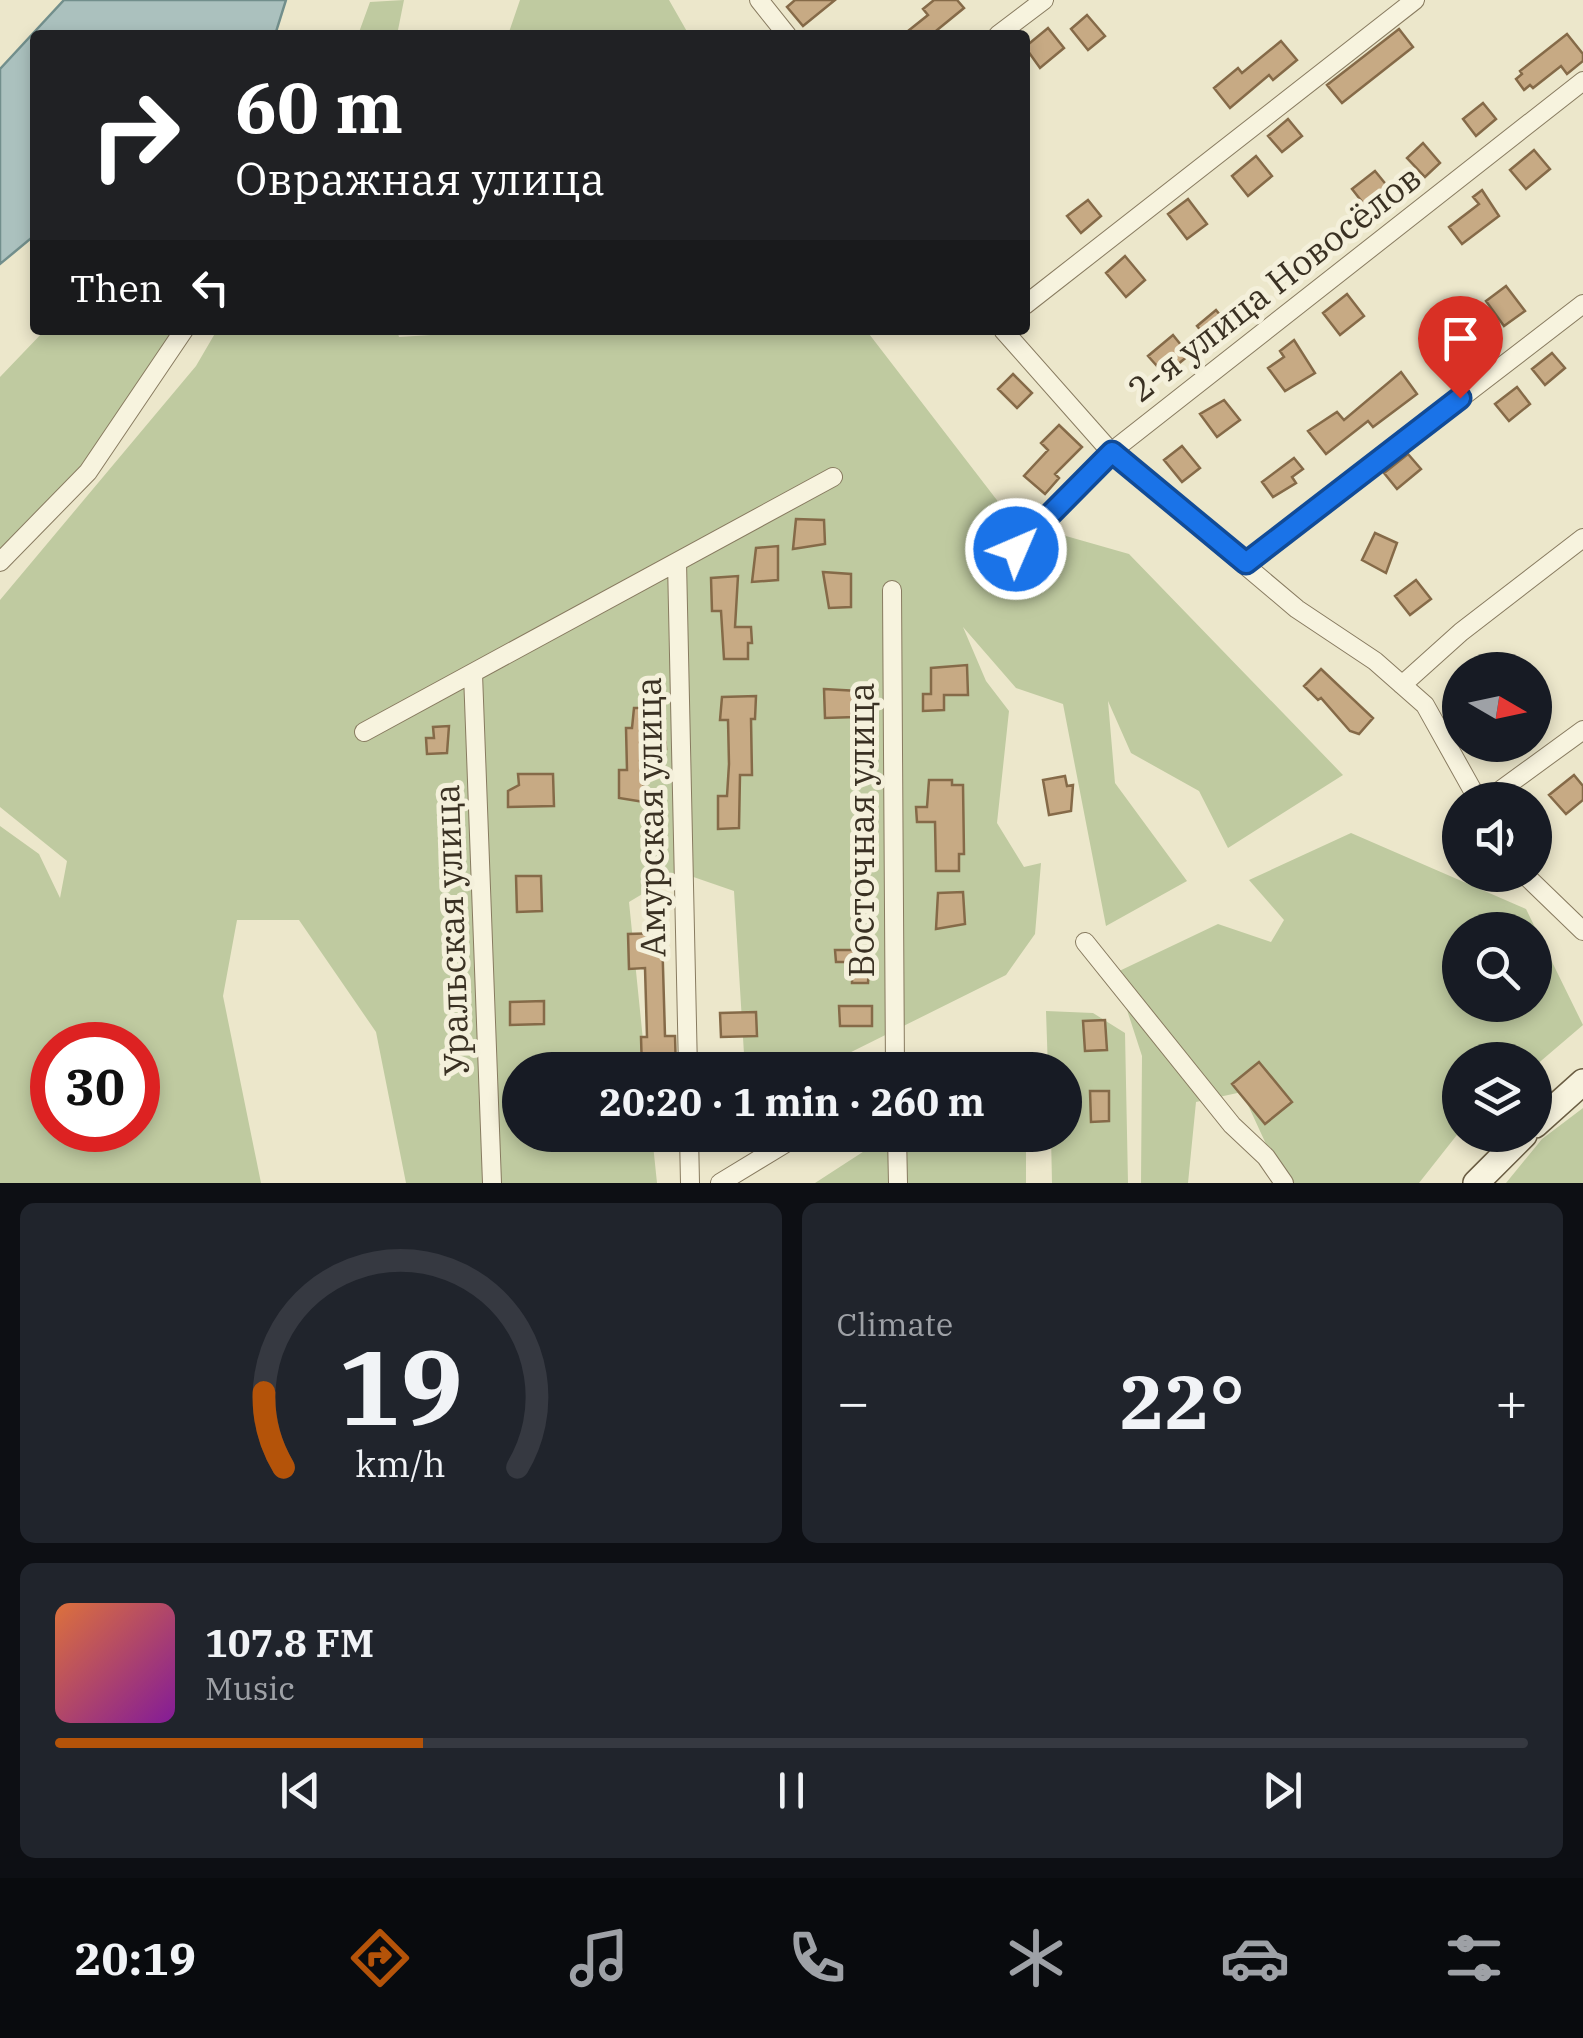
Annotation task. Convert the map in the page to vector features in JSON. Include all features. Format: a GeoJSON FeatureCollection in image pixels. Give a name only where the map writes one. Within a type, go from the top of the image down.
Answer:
{"type":"FeatureCollection","features":[{"type":"Feature","properties":{"kind":"main road"},"geometry":{"type":"LineString","coordinates":[[1552,1110],[1583,1082]]}},
{"type":"Feature","properties":{"kind":"main road"},"geometry":{"type":"LineString","coordinates":[[1476,1183],[1507,1152]]}},
{"type":"Feature","properties":{"kind":"street"},"geometry":{"type":"LineString","coordinates":[[759,0],[783,30]]}},
{"type":"Feature","properties":{"kind":"street"},"geometry":{"type":"LineString","coordinates":[[1005,30],[1044,0]]}},
{"type":"Feature","properties":{"kind":"street"},"geometry":{"type":"LineString","coordinates":[[1030,301],[1415,0]]}},
{"type":"Feature","properties":{"kind":"street","name":"2-я улица Новосёлов"},"geometry":{"type":"LineString","coordinates":[[1016,549],[1112,452],[1583,81]]}},
{"type":"Feature","properties":{"kind":"street"},"geometry":{"type":"LineString","coordinates":[[1246,563],[1583,304]]}},
{"type":"Feature","properties":{"kind":"street"},"geometry":{"type":"LineString","coordinates":[[0,562],[88,472],[181,335]]}},
{"type":"Feature","properties":{"kind":"street"},"geometry":{"type":"LineString","coordinates":[[1007,335],[1112,452],[1297,609],[1375,661],[1424,706],[1468,782]]}},
{"type":"Feature","properties":{"kind":"street"},"geometry":{"type":"LineString","coordinates":[[364,732],[833,477]]}},
{"type":"Feature","properties":{"kind":"street"},"geometry":{"type":"LineString","coordinates":[[1402,685],[1461,632],[1583,538]]}},
{"type":"Feature","properties":{"kind":"street","name":"Амурская улица"},"geometry":{"type":"LineString","coordinates":[[677,562],[688,1052]]}},
{"type":"Feature","properties":{"kind":"street","name":"Восточная улица"},"geometry":{"type":"LineString","coordinates":[[892,590],[895,1052]]}},
{"type":"Feature","properties":{"kind":"street","name":"Уральская улица"},"geometry":{"type":"LineString","coordinates":[[474,674],[492,1183]]}},
{"type":"Feature","properties":{"kind":"street"},"geometry":{"type":"LineString","coordinates":[[1511,782],[1583,730]]}},
{"type":"Feature","properties":{"kind":"street"},"geometry":{"type":"LineString","coordinates":[[1543,892],[1583,930]]}},
{"type":"Feature","properties":{"kind":"street"},"geometry":{"type":"LineString","coordinates":[[1085,942],[1232,1125],[1266,1157],[1284,1183]]}},
{"type":"Feature","properties":{"kind":"street"},"geometry":{"type":"LineString","coordinates":[[689,1152],[690,1183]]}},
{"type":"Feature","properties":{"kind":"street"},"geometry":{"type":"LineString","coordinates":[[720,1183],[771,1152]]}},
{"type":"Feature","properties":{"kind":"street"},"geometry":{"type":"LineString","coordinates":[[897,1152],[898,1183]]}},
{"type":"Feature","properties":{"kind":"green space"},"geometry":{"type":"Polygon","coordinates":[[[404,0],[398,30],[360,30],[370,2],[404,0]]]}},
{"type":"Feature","properties":{"kind":"green space"},"geometry":{"type":"Polygon","coordinates":[[[520,0],[669,0],[686,30],[510,30],[520,0]]]}},
{"type":"Feature","properties":{"kind":"green space"},"geometry":{"type":"Polygon","coordinates":[[[40,335],[187,335],[113,444],[0,571],[0,377],[40,335]]]}},
{"type":"Feature","properties":{"kind":"green space"},"geometry":{"type":"Polygon","coordinates":[[[214,335],[870,335],[1013,521],[1129,554],[1343,775],[1228,848],[1199,791],[1131,753],[1108,701],[1115,783],[1187,881],[1106,926],[1063,704],[1016,688],[963,627],[986,681],[1009,711],[997,823],[1024,867],[1041,863],[1035,934],[1006,975],[851,1052],[744,1052],[734,891],[679,872],[629,902],[644,1052],[502,1052],[502,1152],[654,1152],[657,1183],[406,1183],[376,1032],[299,920],[237,920],[223,996],[261,1183],[0,1183],[0,826],[39,854],[60,898],[67,861],[0,807],[0,600],[196,366],[214,335]]]}},
{"type":"Feature","properties":{"kind":"green space"},"geometry":{"type":"Polygon","coordinates":[[[1351,833],[1442,873],[1442,892],[1487,892],[1527,912],[1442,912],[1442,1022],[1552,1022],[1552,962],[1583,1025],[1552,1051],[1552,1042],[1442,1042],[1443,1152],[1419,1183],[1284,1183],[1242,1092],[1196,1102],[1188,1183],[1141,1183],[1142,1056],[1115,973],[1218,924],[1271,942],[1284,920],[1249,880],[1351,833]]]}},
{"type":"Feature","properties":{"kind":"green space"},"geometry":{"type":"Polygon","coordinates":[[[1046,1011],[1093,1013],[1125,1033],[1128,1183],[1052,1183],[1051,1152],[1082,1152],[1082,1052],[1047,1052],[1046,1011]]]}},
{"type":"Feature","properties":{"kind":"green space"},"geometry":{"type":"Polygon","coordinates":[[[1583,1108],[1583,1183],[1506,1183],[1531,1152],[1552,1152],[1552,1131],[1583,1108]]]}},
{"type":"Feature","properties":{"kind":"green space"},"geometry":{"type":"Polygon","coordinates":[[[863,1152],[1026,1152],[1026,1183],[815,1183],[863,1152]]]}},
{"type":"Feature","properties":{"kind":"water"},"geometry":{"type":"Polygon","coordinates":[[[64,0],[286,0],[277,30],[36,30],[64,0]]]}},
{"type":"Feature","properties":{"kind":"water"},"geometry":{"type":"Polygon","coordinates":[[[30,37],[30,239],[0,264],[0,69],[30,37]]]}},
{"type":"Feature","properties":{"kind":"building"},"geometry":{"type":"Polygon","coordinates":[[[795,0],[835,0],[803,26],[787,7],[795,0]]]}},
{"type":"Feature","properties":{"kind":"building"},"geometry":{"type":"Polygon","coordinates":[[[934,0],[957,0],[964,8],[937,30],[909,30],[928,15],[923,9],[934,0]]]}},
{"type":"Feature","properties":{"kind":"building"},"geometry":{"type":"Polygon","coordinates":[[[1087,15],[1105,36],[1088,50],[1071,29],[1087,15]]]}},
{"type":"Feature","properties":{"kind":"building"},"geometry":{"type":"Polygon","coordinates":[[[1048,28],[1064,48],[1040,68],[1030,54],[1030,43],[1048,28]]]}},
{"type":"Feature","properties":{"kind":"building"},"geometry":{"type":"Polygon","coordinates":[[[1399,29],[1413,47],[1342,103],[1327,85],[1399,29]]]}},
{"type":"Feature","properties":{"kind":"building"},"geometry":{"type":"Polygon","coordinates":[[[1567,34],[1583,54],[1583,61],[1567,74],[1561,66],[1533,88],[1530,85],[1524,90],[1516,79],[1522,74],[1520,71],[1567,34]]]}},
{"type":"Feature","properties":{"kind":"building"},"geometry":{"type":"Polygon","coordinates":[[[1281,41],[1297,60],[1273,80],[1269,75],[1230,108],[1214,88],[1238,68],[1242,73],[1281,41]]]}},
{"type":"Feature","properties":{"kind":"building"},"geometry":{"type":"Polygon","coordinates":[[[1483,103],[1496,119],[1476,136],[1463,119],[1483,103]]]}},
{"type":"Feature","properties":{"kind":"building"},"geometry":{"type":"Polygon","coordinates":[[[1288,119],[1302,136],[1282,152],[1268,136],[1288,119]]]}},
{"type":"Feature","properties":{"kind":"building"},"geometry":{"type":"Polygon","coordinates":[[[1423,143],[1440,163],[1425,177],[1407,158],[1423,143]]]}},
{"type":"Feature","properties":{"kind":"building"},"geometry":{"type":"Polygon","coordinates":[[[1534,150],[1550,169],[1526,189],[1510,170],[1534,150]]]}},
{"type":"Feature","properties":{"kind":"building"},"geometry":{"type":"Polygon","coordinates":[[[1256,156],[1272,176],[1248,196],[1232,176],[1256,156]]]}},
{"type":"Feature","properties":{"kind":"building"},"geometry":{"type":"Polygon","coordinates":[[[1375,171],[1393,193],[1370,212],[1352,189],[1375,171]]]}},
{"type":"Feature","properties":{"kind":"building"},"geometry":{"type":"Polygon","coordinates":[[[1482,190],[1499,216],[1462,244],[1449,227],[1479,204],[1473,197],[1482,190]]]}},
{"type":"Feature","properties":{"kind":"building"},"geometry":{"type":"Polygon","coordinates":[[[1188,199],[1207,224],[1187,239],[1168,214],[1188,199]]]}},
{"type":"Feature","properties":{"kind":"building"},"geometry":{"type":"Polygon","coordinates":[[[1088,200],[1101,216],[1081,233],[1067,216],[1088,200]]]}},
{"type":"Feature","properties":{"kind":"building"},"geometry":{"type":"Polygon","coordinates":[[[1125,256],[1145,280],[1126,297],[1106,273],[1125,256]]]}},
{"type":"Feature","properties":{"kind":"building"},"geometry":{"type":"Polygon","coordinates":[[[1506,286],[1525,311],[1504,326],[1486,301],[1506,286]]]}},
{"type":"Feature","properties":{"kind":"building"},"geometry":{"type":"Polygon","coordinates":[[[1347,294],[1364,316],[1340,335],[1323,313],[1347,294]]]}},
{"type":"Feature","properties":{"kind":"building"},"geometry":{"type":"Polygon","coordinates":[[[1450,304],[1475,336],[1461,348],[1451,336],[1441,343],[1425,324],[1450,304]]]}},
{"type":"Feature","properties":{"kind":"building"},"geometry":{"type":"Polygon","coordinates":[[[1216,310],[1229,326],[1210,342],[1197,326],[1216,310]]]}},
{"type":"Feature","properties":{"kind":"building"},"geometry":{"type":"Polygon","coordinates":[[[1173,335],[1189,355],[1165,375],[1148,356],[1173,335]]]}},
{"type":"Feature","properties":{"kind":"building"},"geometry":{"type":"Polygon","coordinates":[[[1294,340],[1315,373],[1285,391],[1268,368],[1284,357],[1280,351],[1294,340]]]}},
{"type":"Feature","properties":{"kind":"building"},"geometry":{"type":"Polygon","coordinates":[[[1552,353],[1565,368],[1545,385],[1532,369],[1552,353]]]}},
{"type":"Feature","properties":{"kind":"building"},"geometry":{"type":"Polygon","coordinates":[[[1401,372],[1417,394],[1373,427],[1368,421],[1326,454],[1308,431],[1337,412],[1344,420],[1401,372]]]}},
{"type":"Feature","properties":{"kind":"building"},"geometry":{"type":"Polygon","coordinates":[[[1013,374],[1032,393],[1017,408],[998,389],[1013,374]]]}},
{"type":"Feature","properties":{"kind":"building"},"geometry":{"type":"Polygon","coordinates":[[[1517,387],[1530,404],[1509,421],[1495,404],[1517,387]]]}},
{"type":"Feature","properties":{"kind":"building"},"geometry":{"type":"Polygon","coordinates":[[[1224,400],[1240,420],[1217,437],[1200,414],[1224,400]]]}},
{"type":"Feature","properties":{"kind":"building"},"geometry":{"type":"Polygon","coordinates":[[[1059,425],[1082,447],[1055,474],[1059,478],[1045,494],[1024,476],[1048,450],[1041,443],[1059,425]]]}},
{"type":"Feature","properties":{"kind":"building"},"geometry":{"type":"Polygon","coordinates":[[[1182,446],[1200,468],[1182,482],[1164,460],[1182,446]]]}},
{"type":"Feature","properties":{"kind":"building"},"geometry":{"type":"Polygon","coordinates":[[[1408,454],[1421,469],[1397,489],[1384,473],[1408,454]]]}},
{"type":"Feature","properties":{"kind":"building"},"geometry":{"type":"Polygon","coordinates":[[[1294,458],[1303,469],[1292,477],[1296,483],[1273,497],[1262,482],[1294,458]]]}},
{"type":"Feature","properties":{"kind":"building"},"geometry":{"type":"Polygon","coordinates":[[[796,519],[824,520],[825,544],[793,549],[796,519]]]}},
{"type":"Feature","properties":{"kind":"building"},"geometry":{"type":"Polygon","coordinates":[[[1375,533],[1397,543],[1386,573],[1362,560],[1375,533]]]}},
{"type":"Feature","properties":{"kind":"building"},"geometry":{"type":"Polygon","coordinates":[[[778,546],[778,580],[752,582],[756,548],[778,546]]]}},
{"type":"Feature","properties":{"kind":"building"},"geometry":{"type":"Polygon","coordinates":[[[823,572],[851,574],[851,607],[829,608],[823,572]]]}},
{"type":"Feature","properties":{"kind":"building"},"geometry":{"type":"Polygon","coordinates":[[[738,576],[735,627],[751,627],[752,643],[748,643],[748,659],[724,659],[721,611],[712,611],[711,578],[738,576]]]}},
{"type":"Feature","properties":{"kind":"building"},"geometry":{"type":"Polygon","coordinates":[[[1416,580],[1431,599],[1410,615],[1395,596],[1416,580]]]}},
{"type":"Feature","properties":{"kind":"building"},"geometry":{"type":"Polygon","coordinates":[[[967,665],[968,695],[944,695],[944,710],[923,711],[923,694],[931,694],[931,668],[967,665]]]}},
{"type":"Feature","properties":{"kind":"building"},"geometry":{"type":"Polygon","coordinates":[[[1321,669],[1373,718],[1359,734],[1350,731],[1321,698],[1318,700],[1304,686],[1321,669]]]}},
{"type":"Feature","properties":{"kind":"building"},"geometry":{"type":"Polygon","coordinates":[[[824,689],[858,691],[855,717],[825,718],[824,689]]]}},
{"type":"Feature","properties":{"kind":"building"},"geometry":{"type":"Polygon","coordinates":[[[756,696],[755,719],[751,719],[752,775],[740,775],[739,828],[718,829],[718,796],[727,796],[729,764],[728,720],[720,720],[722,697],[756,696]]]}},
{"type":"Feature","properties":{"kind":"building"},"geometry":{"type":"Polygon","coordinates":[[[634,708],[656,708],[656,731],[665,731],[666,749],[643,750],[644,802],[619,798],[619,770],[627,770],[626,728],[632,728],[634,708]]]}},
{"type":"Feature","properties":{"kind":"building"},"geometry":{"type":"Polygon","coordinates":[[[449,726],[447,753],[427,754],[426,738],[434,738],[433,727],[449,726]]]}},
{"type":"Feature","properties":{"kind":"building"},"geometry":{"type":"Polygon","coordinates":[[[518,774],[553,774],[554,806],[508,807],[508,791],[519,785],[518,774]]]}},
{"type":"Feature","properties":{"kind":"building"},"geometry":{"type":"Polygon","coordinates":[[[1574,775],[1583,786],[1583,800],[1566,814],[1552,798],[1552,793],[1574,775]]]}},
{"type":"Feature","properties":{"kind":"building"},"geometry":{"type":"Polygon","coordinates":[[[1065,776],[1067,786],[1073,785],[1071,811],[1049,815],[1043,780],[1065,776]]]}},
{"type":"Feature","properties":{"kind":"building"},"geometry":{"type":"Polygon","coordinates":[[[929,780],[952,780],[952,785],[963,785],[964,854],[959,854],[959,871],[936,871],[935,822],[917,822],[916,807],[927,807],[929,780]]]}},
{"type":"Feature","properties":{"kind":"building"},"geometry":{"type":"Polygon","coordinates":[[[516,876],[541,876],[542,911],[517,912],[516,876]]]}},
{"type":"Feature","properties":{"kind":"building"},"geometry":{"type":"Polygon","coordinates":[[[963,892],[965,924],[936,929],[938,893],[963,892]]]}},
{"type":"Feature","properties":{"kind":"building"},"geometry":{"type":"Polygon","coordinates":[[[662,933],[665,1036],[675,1036],[675,1052],[641,1052],[641,1037],[647,1037],[645,968],[629,969],[628,934],[662,933]]]}},
{"type":"Feature","properties":{"kind":"building"},"geometry":{"type":"Polygon","coordinates":[[[835,950],[870,950],[868,983],[852,983],[852,962],[836,962],[835,950]]]}},
{"type":"Feature","properties":{"kind":"building"},"geometry":{"type":"Polygon","coordinates":[[[544,1001],[544,1024],[510,1025],[510,1002],[544,1001]]]}},
{"type":"Feature","properties":{"kind":"building"},"geometry":{"type":"Polygon","coordinates":[[[839,1006],[872,1006],[872,1026],[840,1026],[839,1006]]]}},
{"type":"Feature","properties":{"kind":"building"},"geometry":{"type":"Polygon","coordinates":[[[756,1012],[757,1036],[721,1037],[720,1013],[756,1012]]]}},
{"type":"Feature","properties":{"kind":"building"},"geometry":{"type":"Polygon","coordinates":[[[1105,1020],[1107,1050],[1085,1051],[1083,1021],[1105,1020]]]}},
{"type":"Feature","properties":{"kind":"building"},"geometry":{"type":"Polygon","coordinates":[[[1259,1062],[1292,1102],[1265,1124],[1232,1084],[1259,1062]]]}},
{"type":"Feature","properties":{"kind":"building"},"geometry":{"type":"Polygon","coordinates":[[[1090,1091],[1109,1091],[1109,1121],[1091,1122],[1090,1091]]]}},
{"type":"Feature","properties":{"kind":"route"},"geometry":{"type":"LineString","coordinates":[[1016,549],[1112,452],[1246,563],[1460,398]]}}]}
